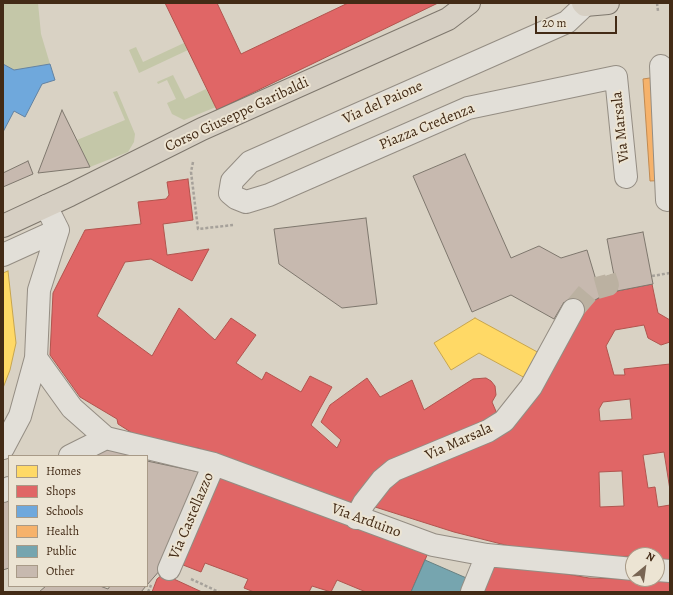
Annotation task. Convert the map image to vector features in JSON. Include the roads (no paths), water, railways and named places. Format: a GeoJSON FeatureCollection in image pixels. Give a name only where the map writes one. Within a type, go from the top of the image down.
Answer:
{"type":"FeatureCollection","features":[{"type":"Feature","properties":{"kind":"main road","name":"Corso Giuseppe Garibaldi"},"geometry":{"type":"LineString","coordinates":[[3,226],[202,129],[448,19],[469,3]]}},
{"type":"Feature","properties":{"kind":"main road"},"geometry":{"type":"LineString","coordinates":[[584,4],[608,3]]}},
{"type":"Feature","properties":{"kind":"street","name":"Via del Paione"},"geometry":{"type":"LineString","coordinates":[[269,195],[246,202],[236,198],[230,193],[232,181],[250,162],[567,22],[584,4]]}},
{"type":"Feature","properties":{"kind":"street"},"geometry":{"type":"LineString","coordinates":[[661,66],[667,200]]}},
{"type":"Feature","properties":{"kind":"street","name":"Piazza Credenza"},"geometry":{"type":"LineString","coordinates":[[269,195],[468,108],[616,77]]}},
{"type":"Feature","properties":{"kind":"street","name":"Via Marsala"},"geometry":{"type":"LineString","coordinates":[[616,77],[626,177]]}},
{"type":"Feature","properties":{"kind":"street"},"geometry":{"type":"LineString","coordinates":[[3,448],[20,416],[36,358],[39,290],[58,230],[46,206]]}},
{"type":"Feature","properties":{"kind":"street"},"geometry":{"type":"LineString","coordinates":[[3,255],[58,230]]}},
{"type":"Feature","properties":{"kind":"street","name":"Via Marsala"},"geometry":{"type":"LineString","coordinates":[[356,518],[364,503],[394,470],[488,431],[504,421],[531,387],[573,310]]}},
{"type":"Feature","properties":{"kind":"street"},"geometry":{"type":"LineString","coordinates":[[36,358],[72,408],[106,438],[72,455]]}},
{"type":"Feature","properties":{"kind":"street","name":"Via Arduino"},"geometry":{"type":"LineString","coordinates":[[106,438],[214,464],[356,518],[433,545],[487,555],[625,568]]}},
{"type":"Feature","properties":{"kind":"street","name":"Via Castellazzo"},"geometry":{"type":"LineString","coordinates":[[169,569],[214,464]]}},
{"type":"Feature","properties":{"kind":"street"},"geometry":{"type":"LineString","coordinates":[[472,592],[487,555]]}},
{"type":"Feature","properties":{"kind":"tunnel"},"geometry":{"type":"LineString","coordinates":[[573,310],[590,290],[608,285],[605,276]]}}]}
